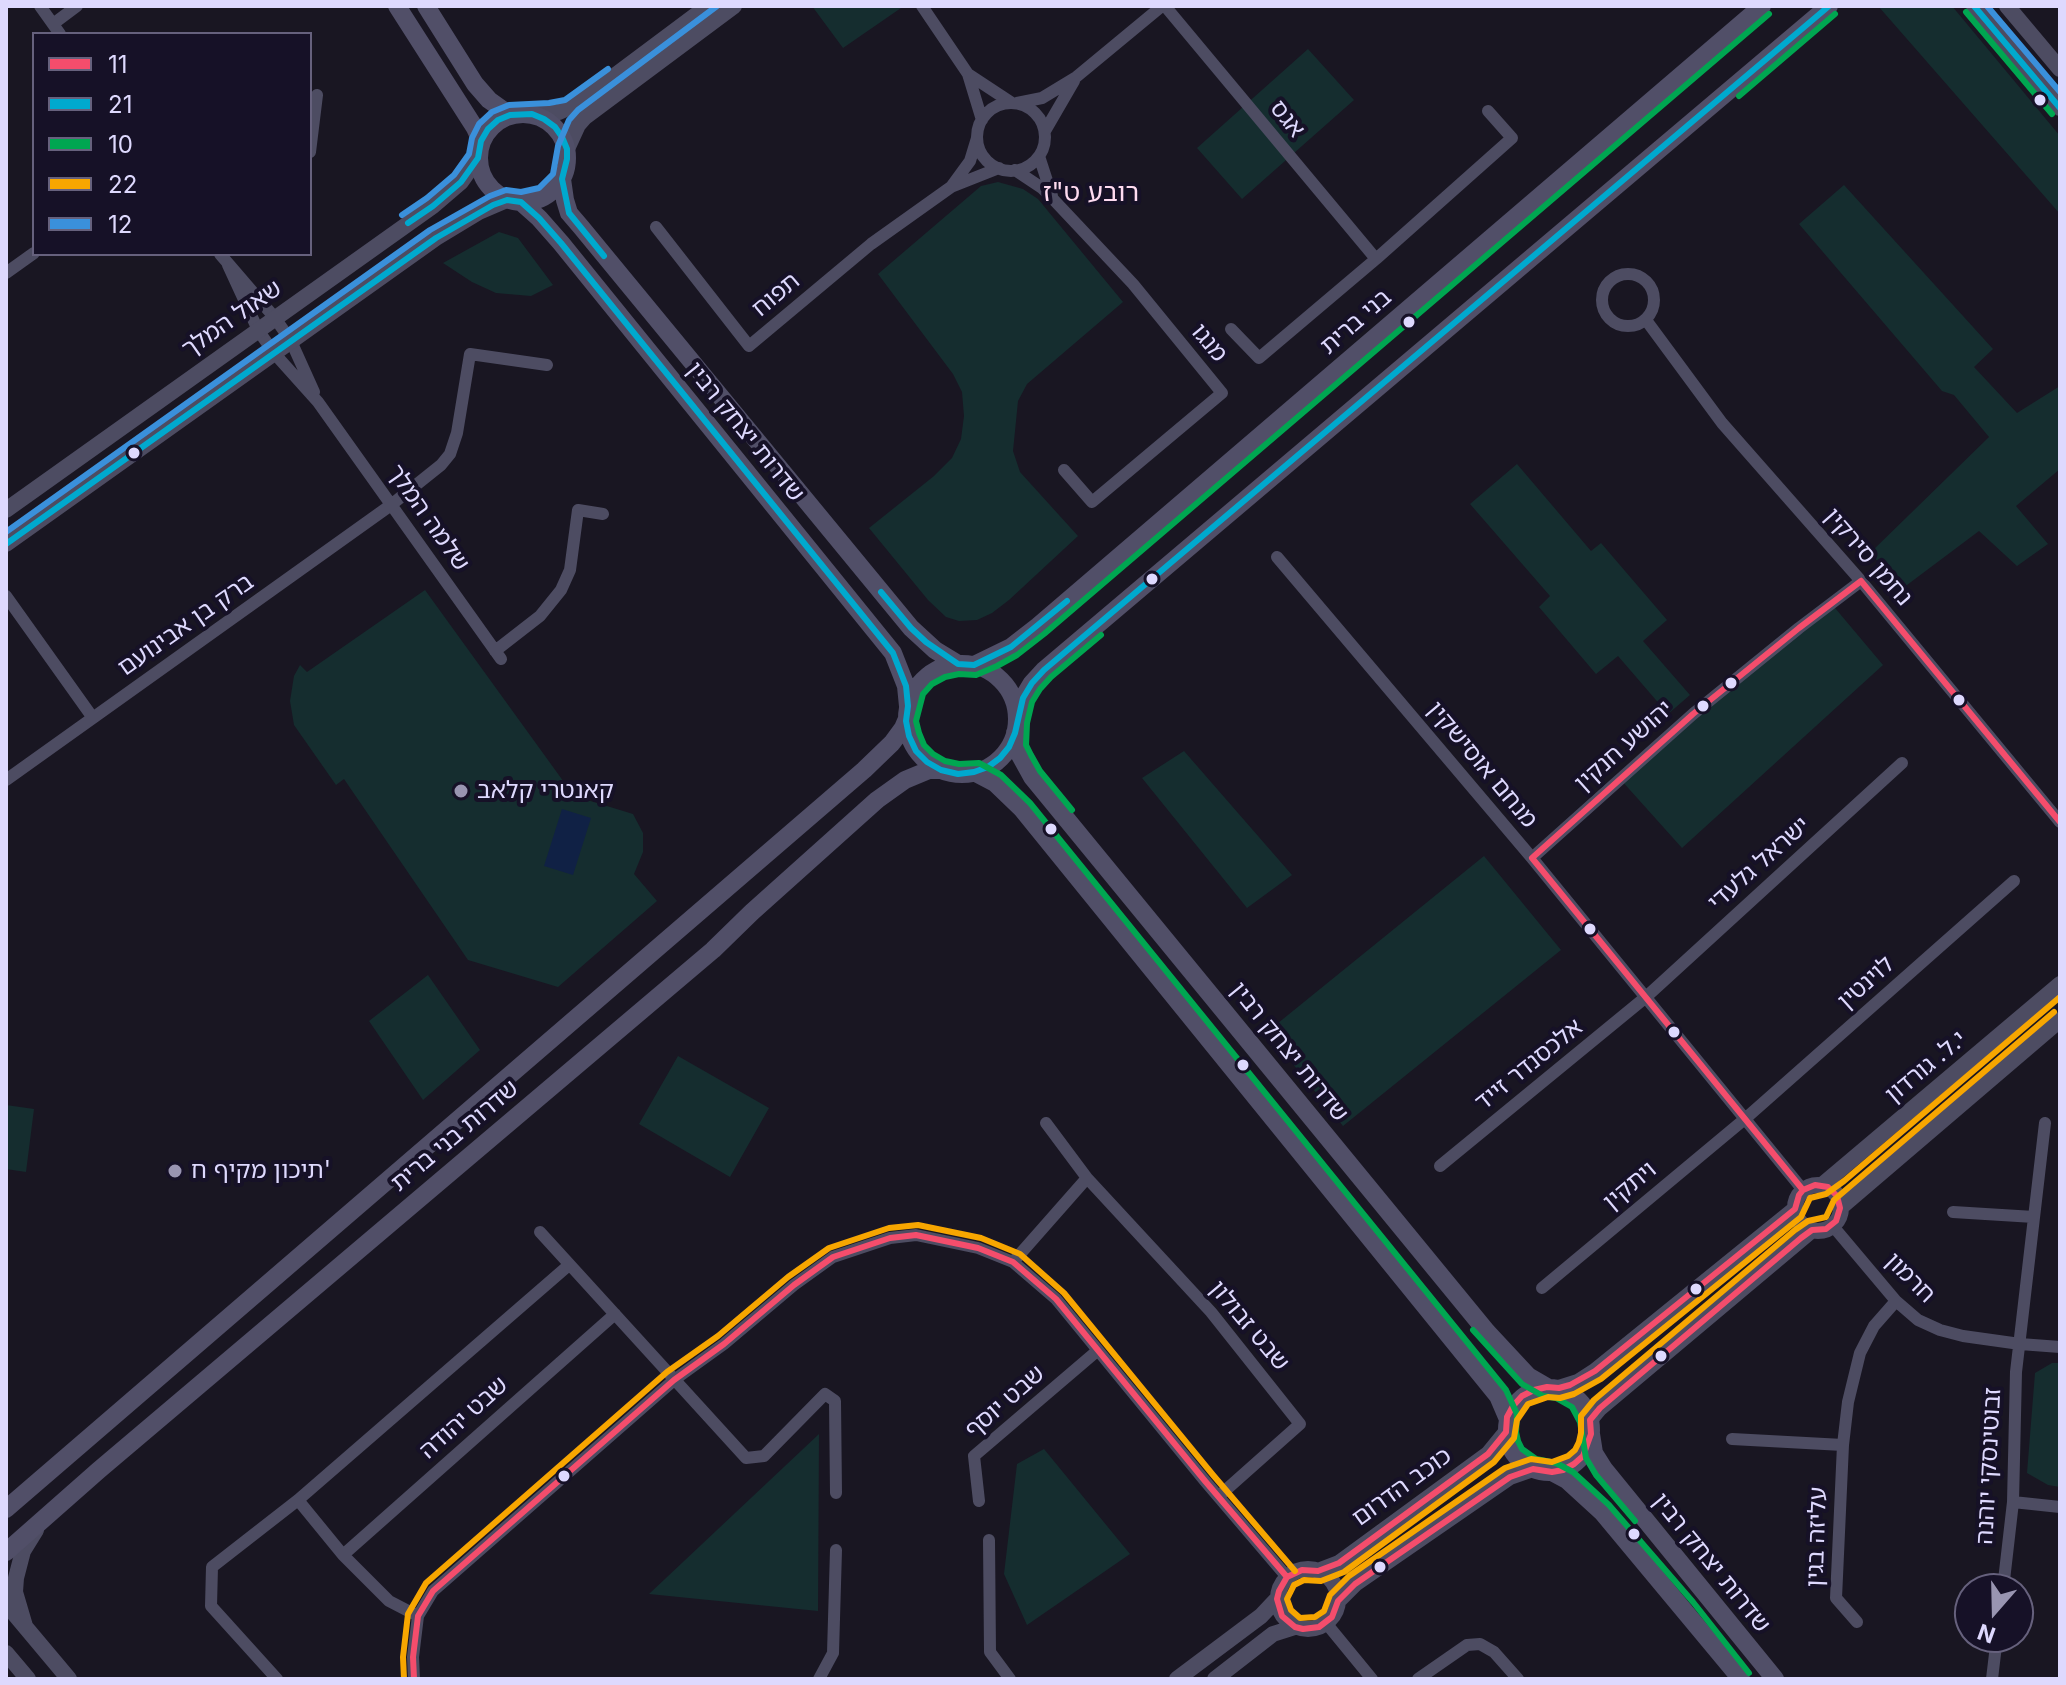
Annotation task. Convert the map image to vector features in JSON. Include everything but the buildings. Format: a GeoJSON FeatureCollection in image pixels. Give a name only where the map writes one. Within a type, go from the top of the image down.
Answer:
{"type":"FeatureCollection","features":[{"type":"Feature","properties":{"kind":"main road"},"geometry":{"type":"LineString","coordinates":[[397,6],[475,128],[480,150],[480,172],[496,193],[514,201],[533,201],[544,197],[562,179],[567,159],[567,149],[555,127],[532,114],[521,113],[498,120],[488,129],[480,150]]}},
{"type":"Feature","properties":{"kind":"main road"},"geometry":{"type":"LineString","coordinates":[[426,6],[475,84],[489,100],[510,115]]}},
{"type":"Feature","properties":{"kind":"main road","name":"בני ברית"},"geometry":{"type":"LineString","coordinates":[[966,664],[1011,647],[1038,626],[1762,6]]}},
{"type":"Feature","properties":{"kind":"main road"},"geometry":{"type":"LineString","coordinates":[[1016,727],[1014,702],[1006,685],[991,672],[966,664],[941,667],[926,676],[914,689],[907,713],[909,736],[916,751],[941,770],[958,774],[974,772],[1000,758],[1009,747],[1016,727],[1023,698],[1044,670],[1829,6]]}},
{"type":"Feature","properties":{"kind":"main road","name":"שדרות יצחק רבין"},"geometry":{"type":"LineString","coordinates":[[562,179],[569,213],[911,628],[926,642],[966,664]]}},
{"type":"Feature","properties":{"kind":"main road","name":"שדרות יצחק רבין"},"geometry":{"type":"LineString","coordinates":[[514,201],[539,218],[561,243],[893,653],[906,686],[907,713]]}},
{"type":"Feature","properties":{"kind":"main road","name":"שדרות בני ברית"},"geometry":{"type":"LineString","coordinates":[[31,1488],[864,770],[892,743],[903,728],[907,713]]}},
{"type":"Feature","properties":{"kind":"main road","name":"שדרות יצחק רבין"},"geometry":{"type":"LineString","coordinates":[[1016,727],[1016,748],[1032,777],[1487,1332],[1528,1376],[1553,1388]]}},
{"type":"Feature","properties":{"kind":"main road","name":"שדרות בני ברית"},"geometry":{"type":"LineString","coordinates":[[6,1552],[713,950],[877,800],[905,780],[929,770],[941,770]]}},
{"type":"Feature","properties":{"kind":"main road"},"geometry":{"type":"LineString","coordinates":[[974,772],[995,783],[1022,809],[1498,1396],[1507,1425],[1508,1444],[1514,1455],[1522,1463],[1542,1471],[1563,1470],[1583,1456],[1591,1427],[1586,1409],[1579,1400],[1570,1393],[1553,1388],[1534,1390],[1522,1396],[1513,1406],[1507,1425]]}},
{"type":"Feature","properties":{"kind":"main road","name":"שדרות יצחק רבין"},"geometry":{"type":"LineString","coordinates":[[1591,1427],[1594,1453],[1604,1469],[1775,1679]]}},
{"type":"Feature","properties":{"kind":"main road","name":"שדרות יצחק רבין"},"geometry":{"type":"LineString","coordinates":[[1542,1471],[1567,1480],[1602,1512],[1741,1679]]}},
{"type":"Feature","properties":{"kind":"main road"},"geometry":{"type":"LineString","coordinates":[[6,1509],[31,1488]]}},
{"type":"Feature","properties":{"kind":"street"},"geometry":{"type":"LineString","coordinates":[[40,6],[57,29],[77,6]]}},
{"type":"Feature","properties":{"kind":"street"},"geometry":{"type":"LineString","coordinates":[[532,114],[559,112],[577,104],[708,6]]}},
{"type":"Feature","properties":{"kind":"street"},"geometry":{"type":"LineString","coordinates":[[567,149],[585,117],[734,6]]}},
{"type":"Feature","properties":{"kind":"street"},"geometry":{"type":"LineString","coordinates":[[922,6],[968,74],[982,120]]}},
{"type":"Feature","properties":{"kind":"street"},"geometry":{"type":"LineString","coordinates":[[968,74],[1015,103],[1032,110],[1043,123],[1043,148],[1039,156],[1024,168],[999,168],[984,156],[977,137],[987,113],[994,107],[1015,103],[1042,98],[1075,78],[1163,6]]}},
{"type":"Feature","properties":{"kind":"street","name":"אגס"},"geometry":{"type":"LineString","coordinates":[[1163,6],[1376,259]]}},
{"type":"Feature","properties":{"kind":"street"},"geometry":{"type":"LineString","coordinates":[[1974,6],[2060,108]]}},
{"type":"Feature","properties":{"kind":"street"},"geometry":{"type":"LineString","coordinates":[[2007,6],[2060,69]]}},
{"type":"Feature","properties":{"kind":"street"},"geometry":{"type":"LineString","coordinates":[[1045,131],[1075,78]]}},
{"type":"Feature","properties":{"kind":"street"},"geometry":{"type":"LineString","coordinates":[[312,133],[317,95]]}},
{"type":"Feature","properties":{"kind":"street"},"geometry":{"type":"LineString","coordinates":[[1231,329],[1259,358],[1376,259],[1512,138],[1488,111]]}},
{"type":"Feature","properties":{"kind":"street","name":"תפוח"},"geometry":{"type":"LineString","coordinates":[[951,187],[970,161],[977,137]]}},
{"type":"Feature","properties":{"kind":"street","name":"שאול המלך"},"geometry":{"type":"LineString","coordinates":[[6,510],[433,206],[461,182],[480,150]]}},
{"type":"Feature","properties":{"kind":"street","name":"מנגו"},"geometry":{"type":"LineString","coordinates":[[1039,156],[1053,199]]}},
{"type":"Feature","properties":{"kind":"street","name":"תפוח"},"geometry":{"type":"LineString","coordinates":[[656,227],[749,346],[871,244],[951,187],[999,168]]}},
{"type":"Feature","properties":{"kind":"street","name":"מנגו"},"geometry":{"type":"LineString","coordinates":[[1015,170],[1042,188],[1133,284],[1222,393],[1092,502],[1064,470]]}},
{"type":"Feature","properties":{"kind":"street"},"geometry":{"type":"LineString","coordinates":[[6,544],[436,238],[479,212],[514,201]]}},
{"type":"Feature","properties":{"kind":"street"},"geometry":{"type":"LineString","coordinates":[[6,273],[32,254]]}},
{"type":"Feature","properties":{"kind":"street","name":"שלמה המלך"},"geometry":{"type":"LineString","coordinates":[[224,259],[291,341],[318,402]]}},
{"type":"Feature","properties":{"kind":"street","name":"שלמה המלך"},"geometry":{"type":"LineString","coordinates":[[224,259],[258,330],[274,353],[318,402],[498,655],[540,616],[561,590],[570,570],[578,510],[603,514]]}},
{"type":"Feature","properties":{"kind":"street"},"geometry":{"type":"LineString","coordinates":[[1631,274],[1646,282],[1654,297],[1654,305],[1646,320],[1630,326],[1613,322],[1607,316],[1602,299],[1608,283],[1631,274]]}},
{"type":"Feature","properties":{"kind":"street","name":"נחמן סירקין"},"geometry":{"type":"LineString","coordinates":[[1646,320],[1722,423],[1861,581],[2060,822]]}},
{"type":"Feature","properties":{"kind":"street","name":"ברק בן אבינועם"},"geometry":{"type":"LineString","coordinates":[[6,780],[391,505],[441,465],[450,454],[457,433],[470,354],[547,365]]}},
{"type":"Feature","properties":{"kind":"street","name":"מנחם אוסישקין"},"geometry":{"type":"LineString","coordinates":[[1277,557],[1532,858],[1803,1190]]}},
{"type":"Feature","properties":{"kind":"street","name":"יהושע חנקין"},"geometry":{"type":"LineString","coordinates":[[1532,858],[1693,714],[1861,581]]}},
{"type":"Feature","properties":{"kind":"street"},"geometry":{"type":"LineString","coordinates":[[6,596],[93,718]]}},
{"type":"Feature","properties":{"kind":"street","name":"ישראל גלעדי"},"geometry":{"type":"LineString","coordinates":[[1646,997],[1902,763]]}},
{"type":"Feature","properties":{"kind":"street","name":"לוינטין"},"geometry":{"type":"LineString","coordinates":[[1746,1118],[2014,881]]}},
{"type":"Feature","properties":{"kind":"street","name":"י.ל. גורדון"},"geometry":{"type":"LineString","coordinates":[[1822,1185],[2060,984]]}},
{"type":"Feature","properties":{"kind":"street","name":"אלכסנדר זייד"},"geometry":{"type":"LineString","coordinates":[[1440,1166],[1646,997]]}},
{"type":"Feature","properties":{"kind":"street"},"geometry":{"type":"LineString","coordinates":[[1840,1208],[2060,1020]]}},
{"type":"Feature","properties":{"kind":"street","name":"ויתקין"},"geometry":{"type":"LineString","coordinates":[[1542,1288],[1746,1118]]}},
{"type":"Feature","properties":{"kind":"street","name":"שבט זבולון"},"geometry":{"type":"LineString","coordinates":[[1046,1123],[1087,1178],[1211,1312],[1300,1424],[1219,1496]]}},
{"type":"Feature","properties":{"kind":"street","name":"זבוטינסקי יוהנה"},"geometry":{"type":"LineString","coordinates":[[2005,1573],[2013,1502],[2016,1372],[2045,1123]]}},
{"type":"Feature","properties":{"kind":"street"},"geometry":{"type":"LineString","coordinates":[[1013,1262],[1087,1178]]}},
{"type":"Feature","properties":{"kind":"street"},"geometry":{"type":"LineString","coordinates":[[1553,1388],[1578,1382],[1595,1371],[1795,1209],[1803,1190],[1822,1185],[1833,1191],[1840,1208],[1832,1225],[1826,1229],[1812,1230],[1611,1398],[1591,1427]]}},
{"type":"Feature","properties":{"kind":"street"},"geometry":{"type":"LineString","coordinates":[[1795,1209],[1800,1222],[1812,1230]]}},
{"type":"Feature","properties":{"kind":"street"},"geometry":{"type":"LineString","coordinates":[[1953,1212],[2034,1217]]}},
{"type":"Feature","properties":{"kind":"street","name":"חרמון"},"geometry":{"type":"LineString","coordinates":[[1832,1225],[1896,1301],[1918,1320],[1963,1336],[2020,1344]]}},
{"type":"Feature","properties":{"kind":"street"},"geometry":{"type":"LineString","coordinates":[[540,1232],[746,1458],[764,1456],[825,1394],[835,1401],[836,1493]]}},
{"type":"Feature","properties":{"kind":"street"},"geometry":{"type":"LineString","coordinates":[[414,1679],[418,1616],[433,1591],[674,1380],[724,1344],[794,1285],[833,1257],[890,1238],[916,1235],[978,1248],[1013,1262],[1056,1299],[1287,1577]]}},
{"type":"Feature","properties":{"kind":"street","name":"שבט יהודה"},"geometry":{"type":"LineString","coordinates":[[277,1679],[211,1606],[212,1567],[298,1500],[569,1265]]}},
{"type":"Feature","properties":{"kind":"street","name":"עליזה בגין"},"geometry":{"type":"LineString","coordinates":[[1857,1622],[1836,1598],[1848,1402],[1860,1353],[1874,1326],[1896,1301]]}},
{"type":"Feature","properties":{"kind":"street","name":"שבט יהודה"},"geometry":{"type":"LineString","coordinates":[[343,1555],[615,1314]]}},
{"type":"Feature","properties":{"kind":"street"},"geometry":{"type":"LineString","coordinates":[[2020,1344],[2060,1347]]}},
{"type":"Feature","properties":{"kind":"street","name":"שבט יוסף"},"geometry":{"type":"LineString","coordinates":[[979,1501],[974,1456],[1097,1351]]}},
{"type":"Feature","properties":{"kind":"street","name":"כוכב הדרום"},"geometry":{"type":"LineString","coordinates":[[1318,1571],[1339,1563],[1488,1454],[1507,1425]]}},
{"type":"Feature","properties":{"kind":"street"},"geometry":{"type":"LineString","coordinates":[[1732,1439],[1843,1445]]}},
{"type":"Feature","properties":{"kind":"street"},"geometry":{"type":"LineString","coordinates":[[1338,1601],[1355,1584],[1510,1477],[1542,1471]]}},
{"type":"Feature","properties":{"kind":"street"},"geometry":{"type":"LineString","coordinates":[[6,1499],[31,1488]]}},
{"type":"Feature","properties":{"kind":"street"},"geometry":{"type":"LineString","coordinates":[[298,1500],[343,1555],[389,1601],[418,1616]]}},
{"type":"Feature","properties":{"kind":"street"},"geometry":{"type":"LineString","coordinates":[[2013,1502],[2060,1507]]}},
{"type":"Feature","properties":{"kind":"street"},"geometry":{"type":"LineString","coordinates":[[25,1626],[15,1592],[17,1570],[23,1551],[41,1522]]}},
{"type":"Feature","properties":{"kind":"street"},"geometry":{"type":"LineString","coordinates":[[989,1540],[990,1652],[1010,1679]]}},
{"type":"Feature","properties":{"kind":"street"},"geometry":{"type":"LineString","coordinates":[[819,1679],[833,1653],[836,1550]]}},
{"type":"Feature","properties":{"kind":"street"},"geometry":{"type":"LineString","coordinates":[[1177,1679],[1261,1616],[1277,1599],[1287,1577],[1302,1570],[1318,1571],[1333,1583],[1338,1601],[1326,1623],[1312,1629],[1295,1627],[1273,1634],[1215,1679]]}},
{"type":"Feature","properties":{"kind":"street"},"geometry":{"type":"LineString","coordinates":[[1277,1599],[1282,1616],[1295,1627]]}},
{"type":"Feature","properties":{"kind":"street"},"geometry":{"type":"LineString","coordinates":[[6,1604],[69,1679]]}},
{"type":"Feature","properties":{"kind":"street"},"geometry":{"type":"LineString","coordinates":[[1326,1623],[1372,1679]]}},
{"type":"Feature","properties":{"kind":"street"},"geometry":{"type":"LineString","coordinates":[[1418,1679],[1467,1645],[1480,1644],[1494,1652],[1518,1679]]}},
{"type":"Feature","properties":{"kind":"street"},"geometry":{"type":"LineString","coordinates":[[6,1653],[28,1679]]}},
{"type":"Feature","properties":{"kind":"street"},"geometry":{"type":"LineString","coordinates":[[1992,1679],[1995,1653]]}},
{"type":"Feature","properties":{"kind":"green space"},"geometry":{"type":"Polygon","coordinates":[[[812,6],[900,6],[901,8],[843,48],[812,6]]]}},
{"type":"Feature","properties":{"kind":"green space"},"geometry":{"type":"Polygon","coordinates":[[[1952,6],[2060,136],[2060,214],[1879,7],[1952,6]]]}},
{"type":"Feature","properties":{"kind":"green space"},"geometry":{"type":"Polygon","coordinates":[[[1308,49],[1354,100],[1242,199],[1197,148],[1308,49]]]}},
{"type":"Feature","properties":{"kind":"green space"},"geometry":{"type":"Polygon","coordinates":[[[998,182],[1023,189],[1038,199],[1123,302],[1027,384],[1018,401],[1013,451],[1020,472],[1078,536],[992,613],[977,620],[959,621],[946,617],[928,600],[869,528],[952,458],[961,439],[964,416],[962,392],[953,374],[878,274],[981,186],[998,182]]]}},
{"type":"Feature","properties":{"kind":"green space"},"geometry":{"type":"Polygon","coordinates":[[[1844,185],[1993,349],[1974,367],[2017,413],[2060,386],[2060,469],[2016,506],[2048,544],[2017,566],[1979,531],[1903,588],[1870,553],[1989,437],[1954,395],[1942,391],[1799,224],[1844,185]]]}},
{"type":"Feature","properties":{"kind":"green space"},"geometry":{"type":"Polygon","coordinates":[[[499,232],[518,238],[553,285],[531,296],[496,293],[443,263],[499,232]]]}},
{"type":"Feature","properties":{"kind":"green space"},"geometry":{"type":"Polygon","coordinates":[[[1517,464],[1591,551],[1601,543],[1667,620],[1643,641],[1690,695],[1668,714],[1618,656],[1596,674],[1539,607],[1550,596],[1470,504],[1517,464]]]}},
{"type":"Feature","properties":{"kind":"green space","name":"קאנטרי קלאב"},"geometry":{"type":"Polygon","coordinates":[[[425,590],[574,796],[633,814],[643,833],[643,852],[634,874],[657,901],[558,987],[468,960],[344,779],[336,785],[294,725],[290,701],[294,676],[300,665],[307,672],[425,590]]]}},
{"type":"Feature","properties":{"kind":"green space"},"geometry":{"type":"Polygon","coordinates":[[[1830,602],[1883,665],[1682,848],[1621,780],[1830,602]]]}},
{"type":"Feature","properties":{"kind":"green space"},"geometry":{"type":"Polygon","coordinates":[[[1184,751],[1292,875],[1247,908],[1142,778],[1184,751]]]}},
{"type":"Feature","properties":{"kind":"green space"},"geometry":{"type":"Polygon","coordinates":[[[1484,856],[1561,950],[1343,1126],[1267,1032],[1484,856]]]}},
{"type":"Feature","properties":{"kind":"green space"},"geometry":{"type":"Polygon","coordinates":[[[428,975],[480,1050],[423,1100],[369,1021],[428,975]]]}},
{"type":"Feature","properties":{"kind":"green space"},"geometry":{"type":"Polygon","coordinates":[[[678,1056],[769,1108],[730,1177],[639,1124],[678,1056]]]}},
{"type":"Feature","properties":{"kind":"green space"},"geometry":{"type":"Polygon","coordinates":[[[6,1105],[34,1109],[26,1172],[6,1169],[6,1105]]]}},
{"type":"Feature","properties":{"kind":"green space"},"geometry":{"type":"Polygon","coordinates":[[[2052,1363],[2060,1363],[2060,1487],[2048,1485],[2027,1473],[2035,1373],[2052,1363]]]}},
{"type":"Feature","properties":{"kind":"green space"},"geometry":{"type":"Polygon","coordinates":[[[819,1434],[818,1611],[649,1594],[819,1434]]]}},
{"type":"Feature","properties":{"kind":"green space"},"geometry":{"type":"Polygon","coordinates":[[[1044,1449],[1130,1554],[1027,1625],[1004,1574],[1017,1464],[1044,1449]]]}},
{"type":"Feature","properties":{"kind":"water"},"geometry":{"type":"Polygon","coordinates":[[[562,809],[591,818],[573,875],[544,866],[562,809]]]}},
{"type":"Feature","properties":{"kind":"transit line","name":"12"},"geometry":{"type":"LineString","coordinates":[[6,532],[430,230],[490,196],[506,190],[521,192],[539,188],[553,174],[558,146],[569,120],[578,110],[717,6]]}},
{"type":"Feature","properties":{"kind":"transit line","name":"21"},"geometry":{"type":"LineString","coordinates":[[6,544],[436,238],[493,205],[507,200],[521,202],[561,243],[893,653],[906,686],[906,721],[916,751],[941,770],[958,774],[974,772],[988,767],[1009,747],[1023,698],[1044,670],[1829,6]]}},
{"type":"Feature","properties":{"kind":"transit line","name":"21"},"geometry":{"type":"LineString","coordinates":[[1974,6],[2060,108]]}},
{"type":"Feature","properties":{"kind":"transit line","name":"12"},"geometry":{"type":"LineString","coordinates":[[1987,6],[2060,92]]}},
{"type":"Feature","properties":{"kind":"transit line","name":"10"},"geometry":{"type":"LineString","coordinates":[[1966,12],[2052,114]]}},
{"type":"Feature","properties":{"kind":"transit line","name":"10"},"geometry":{"type":"LineString","coordinates":[[1749,1673],[1693,1602],[1609,1505],[1573,1472],[1556,1463],[1536,1459],[1522,1449],[1516,1432],[1517,1414],[1506,1390],[1030,803],[1001,775],[979,763],[959,764],[933,754],[924,745],[916,721],[923,694],[932,684],[945,677],[976,675],[997,666],[1044,634],[1769,14]]}},
{"type":"Feature","properties":{"kind":"transit line","name":"10"},"geometry":{"type":"LineString","coordinates":[[1739,96],[1835,14]]}},
{"type":"Feature","properties":{"kind":"transit line","name":"12"},"geometry":{"type":"LineString","coordinates":[[402,215],[454,175],[469,154],[479,124],[492,112],[509,105],[565,100],[608,69]]}},
{"type":"Feature","properties":{"kind":"transit line","name":"21"},"geometry":{"type":"LineString","coordinates":[[408,223],[461,182],[478,158],[481,141],[488,129],[498,120],[510,115],[532,114],[555,127],[562,137],[567,149],[562,179],[569,213],[604,256]]}},
{"type":"Feature","properties":{"kind":"transit line","name":"11"},"geometry":{"type":"LineString","coordinates":[[1861,581],[2060,822]]}},
{"type":"Feature","properties":{"kind":"transit line","name":"11"},"geometry":{"type":"LineString","coordinates":[[1532,858],[1693,714],[1861,581]]}},
{"type":"Feature","properties":{"kind":"transit line","name":"21"},"geometry":{"type":"LineString","coordinates":[[881,592],[926,642],[958,664],[974,665],[1011,647],[1067,601]]}},
{"type":"Feature","properties":{"kind":"transit line","name":"10"},"geometry":{"type":"LineString","coordinates":[[1072,810],[1031,755],[1026,745],[1027,723],[1032,702],[1040,689],[1101,635]]}},
{"type":"Feature","properties":{"kind":"transit line","name":"11"},"geometry":{"type":"LineString","coordinates":[[1532,858],[1803,1190]]}},
{"type":"Feature","properties":{"kind":"transit line","name":"22"},"geometry":{"type":"LineString","coordinates":[[2054,1012],[1834,1200],[1826,1217],[1808,1221],[1795,1230],[1594,1400],[1581,1416],[1579,1442],[1568,1456],[1552,1462],[1531,1459],[1505,1468],[1349,1576],[1330,1595],[1324,1611],[1315,1617],[1300,1618],[1291,1610],[1287,1599],[1294,1585],[1304,1580],[1321,1581],[1344,1572],[1494,1462],[1514,1438],[1517,1420],[1528,1404],[1548,1397],[1574,1394],[1601,1379],[1801,1217],[1810,1198],[1826,1194],[1844,1181],[2060,997]]}},
{"type":"Feature","properties":{"kind":"transit line","name":"11"},"geometry":{"type":"LineString","coordinates":[[1815,1185],[1828,1187],[1837,1196],[1840,1208],[1836,1221],[1826,1229],[1812,1230],[1801,1238],[1600,1408],[1590,1420],[1591,1434],[1583,1456],[1574,1464],[1563,1470],[1533,1469],[1510,1477],[1355,1584],[1338,1601],[1332,1617],[1319,1627],[1295,1627],[1282,1616],[1277,1599],[1287,1577],[1302,1570],[1318,1571],[1339,1563],[1488,1454],[1506,1432],[1507,1417],[1522,1396],[1547,1387],[1570,1385],[1595,1371],[1795,1209],[1803,1190],[1815,1185]]}},
{"type":"Feature","properties":{"kind":"transit line","name":"22"},"geometry":{"type":"LineString","coordinates":[[404,1679],[408,1614],[426,1583],[667,1372],[718,1336],[788,1277],[829,1248],[889,1228],[918,1225],[981,1238],[1020,1254],[1064,1293],[1295,1571]]}},
{"type":"Feature","properties":{"kind":"transit line","name":"11"},"geometry":{"type":"LineString","coordinates":[[414,1679],[418,1616],[433,1591],[674,1380],[724,1344],[794,1285],[833,1257],[890,1238],[916,1235],[978,1248],[1013,1262],[1056,1299],[1287,1577]]}},
{"type":"Feature","properties":{"kind":"transit line","name":"10"},"geometry":{"type":"LineString","coordinates":[[1473,1330],[1522,1384],[1572,1407],[1580,1422],[1586,1458],[1596,1475],[1635,1521]]}},
{"type":"Feature","properties":{"kind":"place","name":"קאנטרי קלאב"},"geometry":{"type":"Point","coordinates":[461,791]}},
{"type":"Feature","properties":{"kind":"place","name":"תיכון מקיף ח'"},"geometry":{"type":"Point","coordinates":[175,1171]}},
{"type":"Feature","properties":{"kind":"district","name":"רובע ט\"ז"},"geometry":{"type":"Point","coordinates":[1091,193]}}]}
